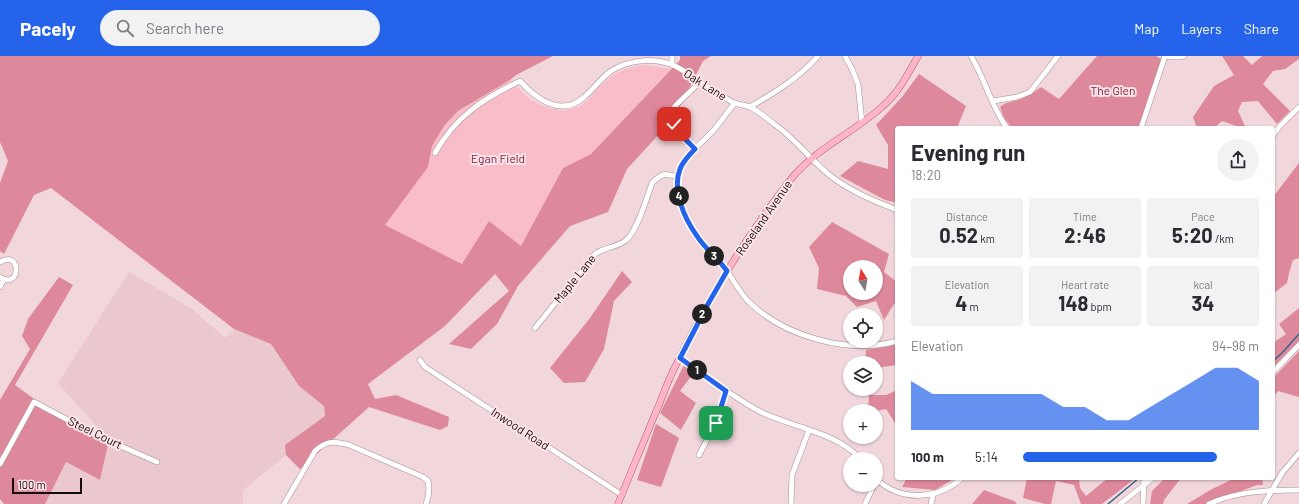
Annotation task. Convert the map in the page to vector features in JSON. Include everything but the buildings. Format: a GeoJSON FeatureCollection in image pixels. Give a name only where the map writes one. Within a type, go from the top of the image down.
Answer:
{"type":"FeatureCollection","features":[{"type":"Feature","properties":{"kind":"main road","name":"Roseland Avenue"},"geometry":{"type":"LineString","coordinates":[[618,504],[674,368],[727,271],[756,227],[792,178],[812,158],[862,123],[884,105],[897,91],[918,56]]}},
{"type":"Feature","properties":{"kind":"street"},"geometry":{"type":"LineString","coordinates":[[672,56],[672,64]]}},
{"type":"Feature","properties":{"kind":"street"},"geometry":{"type":"LineString","coordinates":[[750,107],[785,85],[818,56]]}},
{"type":"Feature","properties":{"kind":"street"},"geometry":{"type":"LineString","coordinates":[[845,56],[858,84],[862,123]]}},
{"type":"Feature","properties":{"kind":"street"},"geometry":{"type":"LineString","coordinates":[[970,56],[976,64],[998,114],[1006,126]]}},
{"type":"Feature","properties":{"kind":"street"},"geometry":{"type":"LineString","coordinates":[[992,101],[1017,97],[1030,92],[1058,56]]}},
{"type":"Feature","properties":{"kind":"street"},"geometry":{"type":"LineString","coordinates":[[1142,126],[1164,56],[1184,56]]}},
{"type":"Feature","properties":{"kind":"street","name":"Oak Lane"},"geometry":{"type":"LineString","coordinates":[[435,153],[448,132],[460,120],[493,95],[520,81],[530,92],[540,99],[554,105],[566,106],[581,100],[606,75],[625,64],[651,61],[672,64],[735,103],[750,107],[789,136],[831,176],[842,184],[862,195],[895,209]]}},
{"type":"Feature","properties":{"kind":"street"},"geometry":{"type":"LineString","coordinates":[[695,149],[680,134],[671,118],[675,106],[700,82]]}},
{"type":"Feature","properties":{"kind":"street"},"geometry":{"type":"LineString","coordinates":[[735,103],[713,131],[686,159],[680,169],[678,177],[679,195],[683,210],[697,237],[727,271],[741,293],[748,300],[765,315],[792,330],[819,340],[843,346],[867,346],[895,341]]}},
{"type":"Feature","properties":{"kind":"street"},"geometry":{"type":"LineString","coordinates":[[1275,132],[1299,106]]}},
{"type":"Feature","properties":{"kind":"street","name":"Maple Lane"},"geometry":{"type":"LineString","coordinates":[[535,328],[595,254],[600,250],[616,246],[626,240],[633,232],[652,184],[657,178],[660,175],[667,174],[678,177]]}},
{"type":"Feature","properties":{"kind":"street"},"geometry":{"type":"LineString","coordinates":[[0,262],[11,260],[14,262],[16,268],[16,272],[13,277],[8,280],[2,278],[0,287]]}},
{"type":"Feature","properties":{"kind":"street"},"geometry":{"type":"LineString","coordinates":[[1275,370],[1299,345]]}},
{"type":"Feature","properties":{"kind":"street"},"geometry":{"type":"LineString","coordinates":[[680,358],[726,391],[762,412],[829,437],[842,443],[854,452]]}},
{"type":"Feature","properties":{"kind":"street","name":"Inwood Road"},"geometry":{"type":"LineString","coordinates":[[420,360],[425,367],[622,495]]}},
{"type":"Feature","properties":{"kind":"street"},"geometry":{"type":"LineString","coordinates":[[699,455],[716,423],[726,391]]}},
{"type":"Feature","properties":{"kind":"street","name":"Steel Court"},"geometry":{"type":"LineString","coordinates":[[0,464],[34,402],[98,436],[157,462]]}},
{"type":"Feature","properties":{"kind":"street"},"geometry":{"type":"LineString","coordinates":[[791,504],[792,474],[809,430]]}},
{"type":"Feature","properties":{"kind":"street"},"geometry":{"type":"LineString","coordinates":[[284,504],[315,451],[321,446],[331,442],[349,445],[423,477],[428,481],[429,488],[429,495],[426,504]]}},
{"type":"Feature","properties":{"kind":"street"},"geometry":{"type":"LineString","coordinates":[[1264,504],[1282,473],[1299,453]]}},
{"type":"Feature","properties":{"kind":"street"},"geometry":{"type":"LineString","coordinates":[[883,485],[898,492],[913,495],[932,495],[953,486],[960,480]]}},
{"type":"Feature","properties":{"kind":"street"},"geometry":{"type":"LineString","coordinates":[[1143,504],[1144,480]]}},
{"type":"Feature","properties":{"kind":"street"},"geometry":{"type":"LineString","coordinates":[[1120,504],[1151,480]]}},
{"type":"Feature","properties":{"kind":"street"},"geometry":{"type":"LineString","coordinates":[[1209,504],[1226,498],[1271,490],[1299,490]]}},
{"type":"Feature","properties":{"kind":"street"},"geometry":{"type":"LineString","coordinates":[[865,504],[871,492]]}},
{"type":"Feature","properties":{"kind":"street"},"geometry":{"type":"LineString","coordinates":[[931,504],[932,495]]}},
{"type":"Feature","properties":{"kind":"shaded area"},"geometry":{"type":"Polygon","coordinates":[[[129,272],[192,309],[225,338],[234,329],[271,344],[299,386],[324,406],[325,416],[286,445],[286,455],[243,490],[243,504],[45,504],[66,462],[100,480],[109,440],[58,383],[129,272]]]}},
{"type":"Feature","properties":{"kind":"green space"},"geometry":{"type":"Polygon","coordinates":[[[0,56],[553,56],[516,75],[458,111],[444,126],[432,146],[428,167],[385,225],[462,264],[489,221],[521,246],[563,168],[591,154],[680,60],[680,56],[711,56],[703,61],[674,118],[627,169],[608,212],[570,226],[518,286],[497,324],[471,349],[449,344],[509,291],[495,274],[445,326],[368,384],[375,399],[396,395],[449,417],[448,426],[440,430],[369,407],[300,469],[286,455],[285,445],[325,416],[324,406],[299,386],[271,344],[234,329],[51,188],[34,195],[4,254],[0,251],[0,183],[8,161],[0,142],[0,56]]]}},
{"type":"Feature","properties":{"kind":"green space","name":"The Glen"},"geometry":{"type":"Polygon","coordinates":[[[1097,56],[1156,56],[1163,60],[1149,95],[1140,126],[1010,126],[1004,118],[1000,107],[1006,103],[1018,100],[1033,93],[1041,87],[1059,99],[1097,56]]]}},
{"type":"Feature","properties":{"kind":"green space"},"geometry":{"type":"Polygon","coordinates":[[[1222,56],[1243,56],[1252,65],[1262,56],[1299,56],[1299,59],[1285,69],[1273,71],[1263,84],[1290,111],[1277,124],[1258,101],[1242,102],[1238,111],[1245,126],[1236,126],[1222,121],[1216,126],[1196,126],[1193,117],[1214,86],[1234,75],[1222,56]]]}},
{"type":"Feature","properties":{"kind":"green space","name":"Egan Field"},"geometry":{"type":"Polygon","coordinates":[[[643,65],[671,69],[591,154],[563,168],[521,246],[462,264],[385,225],[428,167],[432,146],[444,126],[458,111],[510,80],[531,100],[546,107],[562,111],[579,107],[613,75],[625,69],[643,65]]]}},
{"type":"Feature","properties":{"kind":"green space"},"geometry":{"type":"Polygon","coordinates":[[[919,74],[966,106],[958,126],[895,126],[895,202],[885,200],[840,176],[858,161],[888,169],[888,145],[876,125],[902,97],[919,74]]]}},
{"type":"Feature","properties":{"kind":"green space"},"geometry":{"type":"Polygon","coordinates":[[[1299,163],[1299,258],[1293,260],[1287,283],[1275,292],[1275,194],[1299,163]]]}},
{"type":"Feature","properties":{"kind":"green space"},"geometry":{"type":"Polygon","coordinates":[[[832,222],[889,254],[884,272],[895,280],[895,303],[884,320],[883,308],[879,308],[876,301],[857,307],[850,300],[883,300],[883,260],[843,260],[843,295],[817,289],[819,268],[809,247],[832,222]]]}},
{"type":"Feature","properties":{"kind":"green space"},"geometry":{"type":"Polygon","coordinates":[[[622,271],[632,282],[614,301],[604,349],[585,382],[564,383],[550,368],[590,318],[622,271]]]}},
{"type":"Feature","properties":{"kind":"green space"},"geometry":{"type":"Polygon","coordinates":[[[59,277],[73,285],[15,385],[37,401],[109,440],[100,480],[66,462],[45,504],[4,504],[0,499],[0,400],[30,349],[22,336],[28,319],[59,277]]]}},
{"type":"Feature","properties":{"kind":"green space"},"geometry":{"type":"Polygon","coordinates":[[[1299,308],[1299,341],[1275,365],[1275,342],[1286,334],[1279,324],[1299,308]]]}},
{"type":"Feature","properties":{"kind":"green space"},"geometry":{"type":"Polygon","coordinates":[[[895,344],[895,365],[883,367],[883,356],[866,356],[866,350],[883,348],[883,347],[895,344]]]}},
{"type":"Feature","properties":{"kind":"green space"},"geometry":{"type":"Polygon","coordinates":[[[1299,351],[1299,397],[1278,391],[1275,395],[1275,376],[1299,351]]]}},
{"type":"Feature","properties":{"kind":"green space"},"geometry":{"type":"Polygon","coordinates":[[[685,363],[695,371],[680,391],[696,403],[681,430],[660,413],[685,363]]]}},
{"type":"Feature","properties":{"kind":"green space"},"geometry":{"type":"Polygon","coordinates":[[[895,391],[895,423],[886,409],[883,410],[883,404],[868,404],[869,396],[883,395],[895,391]]]}},
{"type":"Feature","properties":{"kind":"green space"},"geometry":{"type":"Polygon","coordinates":[[[656,424],[679,438],[661,487],[637,480],[656,424]]]}},
{"type":"Feature","properties":{"kind":"green space"},"geometry":{"type":"Polygon","coordinates":[[[906,480],[952,480],[935,490],[902,487],[906,480]]]}},
{"type":"Feature","properties":{"kind":"green space"},"geometry":{"type":"Polygon","coordinates":[[[1027,480],[1079,480],[1080,488],[1086,496],[1106,480],[1133,480],[1102,504],[1081,504],[1074,485],[1056,481],[1051,504],[1045,504],[1023,498],[1027,480]]]}},
{"type":"Feature","properties":{"kind":"green space"},"geometry":{"type":"Polygon","coordinates":[[[1163,480],[1179,480],[1164,500],[1163,504],[1150,504],[1152,491],[1163,480]]]}},
{"type":"Feature","properties":{"kind":"green space"},"geometry":{"type":"Polygon","coordinates":[[[1231,480],[1262,480],[1263,485],[1257,485],[1207,504],[1187,504],[1231,480]]]}},
{"type":"Feature","properties":{"kind":"green space"},"geometry":{"type":"Polygon","coordinates":[[[984,490],[1014,501],[1017,504],[972,504],[984,490]]]}},
{"type":"Feature","properties":{"kind":"waterway"},"geometry":{"type":"LineString","coordinates":[[1275,359],[1299,334]]}},
{"type":"Feature","properties":{"kind":"waterway"},"geometry":{"type":"LineString","coordinates":[[1108,504],[1137,480]]}},
{"type":"Feature","properties":{"kind":"route"},"geometry":{"type":"LineString","coordinates":[[674,124],[680,134],[695,149],[686,159],[680,169],[678,177],[679,195],[683,210],[697,237],[727,271],[680,358],[726,391],[716,423]]}}]}
